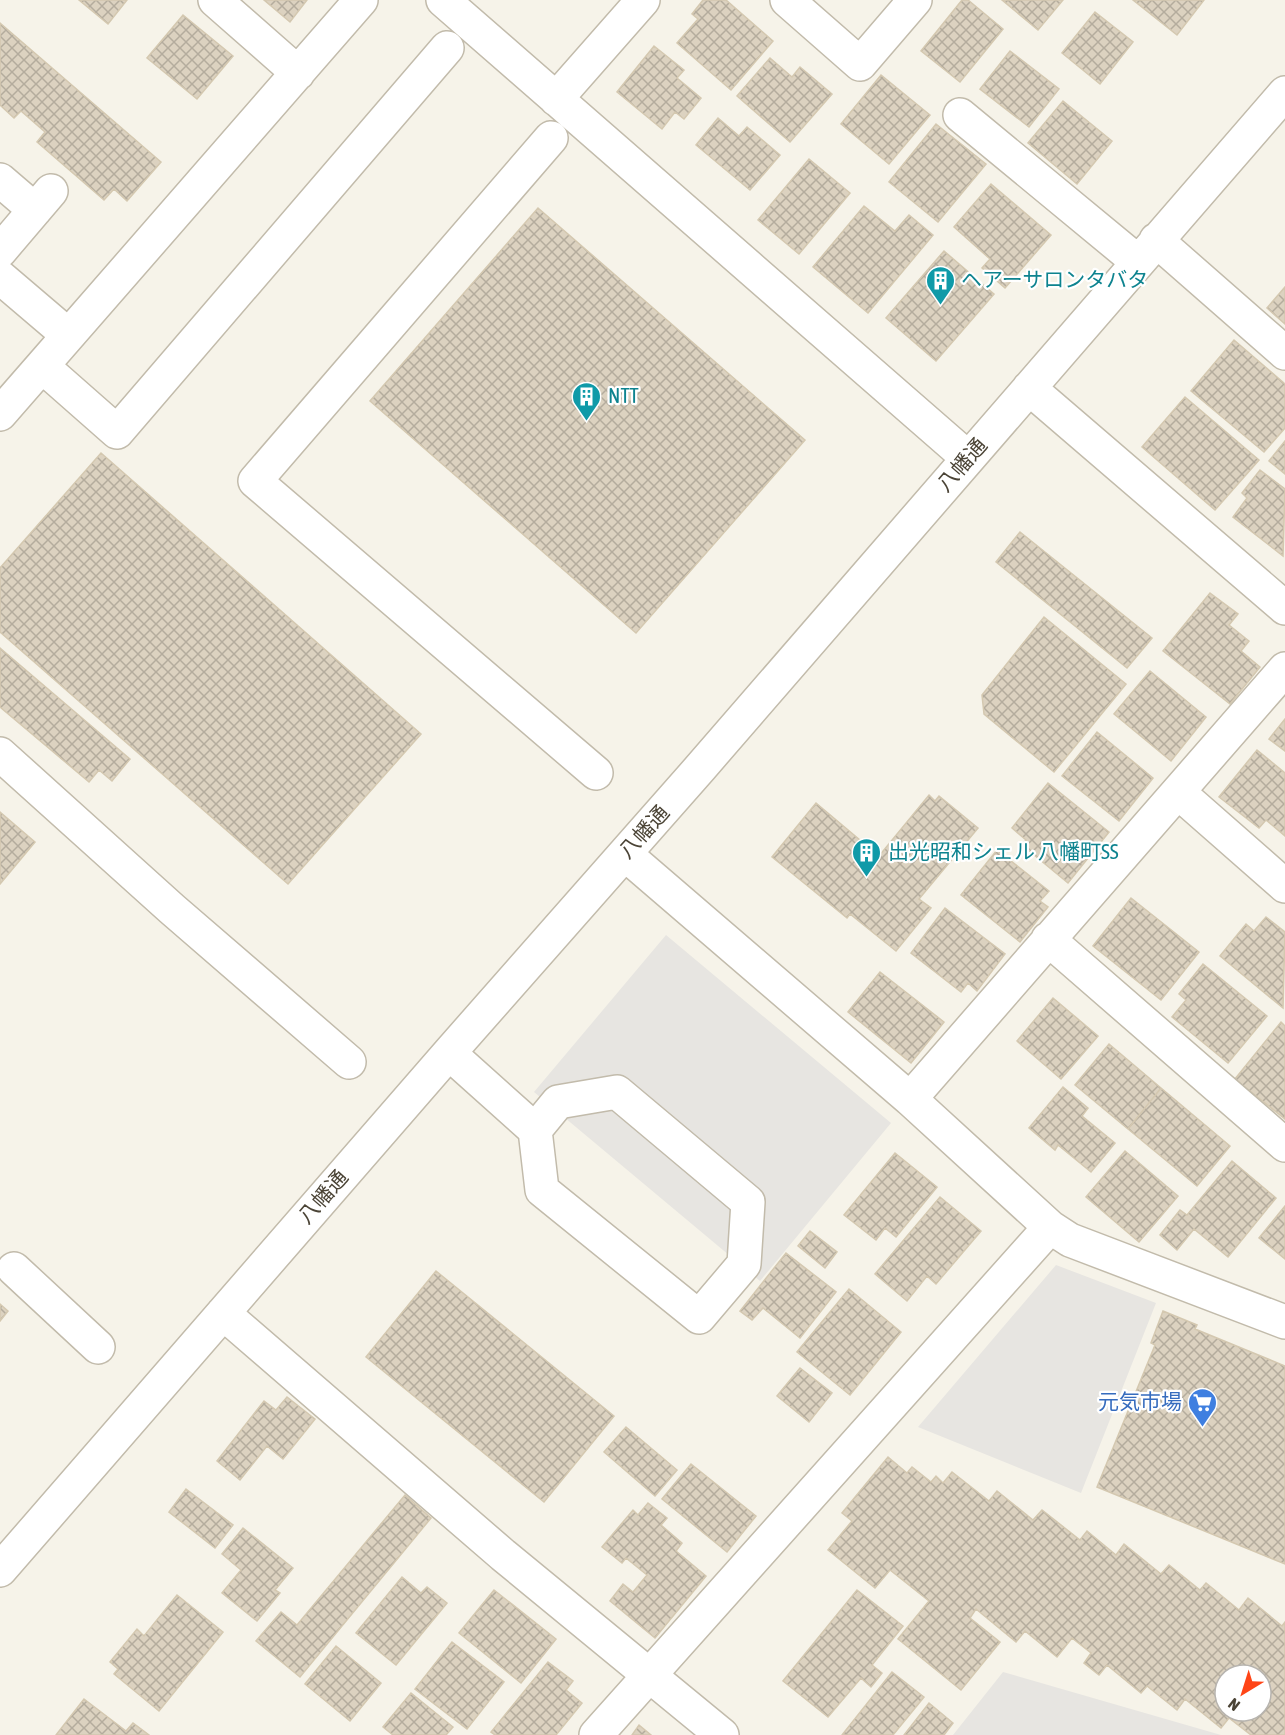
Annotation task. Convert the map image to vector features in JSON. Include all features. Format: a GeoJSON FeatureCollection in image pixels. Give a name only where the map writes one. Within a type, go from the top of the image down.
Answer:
{"type":"FeatureCollection","features":[{"type":"Feature","properties":{"kind":"street"},"geometry":{"type":"LineString","coordinates":[[215,0],[298,73]]}},
{"type":"Feature","properties":{"kind":"street"},"geometry":{"type":"LineString","coordinates":[[0,414],[361,0]]}},
{"type":"Feature","properties":{"kind":"street"},"geometry":{"type":"LineString","coordinates":[[443,0],[968,458]]}},
{"type":"Feature","properties":{"kind":"street"},"geometry":{"type":"LineString","coordinates":[[556,99],[643,0]]}},
{"type":"Feature","properties":{"kind":"street"},"geometry":{"type":"LineString","coordinates":[[787,0],[860,64],[915,0]]}},
{"type":"Feature","properties":{"kind":"street"},"geometry":{"type":"LineString","coordinates":[[42,366],[117,432],[447,48]]}},
{"type":"Feature","properties":{"kind":"street","name":"八幡通"},"geometry":{"type":"LineString","coordinates":[[0,1570],[1147,251],[1283,99]]}},
{"type":"Feature","properties":{"kind":"street"},"geometry":{"type":"LineString","coordinates":[[960,115],[1285,353]]}},
{"type":"Feature","properties":{"kind":"street"},"geometry":{"type":"LineString","coordinates":[[551,138],[255,481],[596,774]]}},
{"type":"Feature","properties":{"kind":"street"},"geometry":{"type":"LineString","coordinates":[[0,180],[43,201],[0,251]]}},
{"type":"Feature","properties":{"kind":"street"},"geometry":{"type":"LineString","coordinates":[[0,277],[68,336]]}},
{"type":"Feature","properties":{"kind":"street"},"geometry":{"type":"LineString","coordinates":[[1029,388],[1285,608]]}},
{"type":"Feature","properties":{"kind":"street"},"geometry":{"type":"LineString","coordinates":[[910,1099],[1285,669]]}},
{"type":"Feature","properties":{"kind":"street"},"geometry":{"type":"LineString","coordinates":[[0,754],[172,909],[349,1062]]}},
{"type":"Feature","properties":{"kind":"street"},"geometry":{"type":"LineString","coordinates":[[1178,792],[1285,886]]}},
{"type":"Feature","properties":{"kind":"street"},"geometry":{"type":"LineString","coordinates":[[625,854],[910,1099],[1050,1227],[1070,1240],[1285,1322]]}},
{"type":"Feature","properties":{"kind":"street"},"geometry":{"type":"LineString","coordinates":[[1048,939],[1285,1145]]}},
{"type":"Feature","properties":{"kind":"street"},"geometry":{"type":"LineString","coordinates":[[449,1053],[534,1130],[542,1190],[699,1317],[744,1264],[748,1202],[617,1092],[558,1102],[534,1130]]}},
{"type":"Feature","properties":{"kind":"street"},"geometry":{"type":"LineString","coordinates":[[596,1735],[1050,1227]]}},
{"type":"Feature","properties":{"kind":"street"},"geometry":{"type":"LineString","coordinates":[[14,1269],[98,1347]]}},
{"type":"Feature","properties":{"kind":"street"},"geometry":{"type":"LineString","coordinates":[[223,1313],[503,1555],[722,1735]]}},
{"type":"Feature","properties":{"kind":"shaded area"},"geometry":{"type":"Polygon","coordinates":[[[666,935],[891,1123],[760,1281],[534,1092],[666,935]]]}},
{"type":"Feature","properties":{"kind":"shaded area"},"geometry":{"type":"Polygon","coordinates":[[[1056,1265],[1156,1303],[1081,1493],[918,1427],[1056,1265]]]}},
{"type":"Feature","properties":{"kind":"shaded area"},"geometry":{"type":"Polygon","coordinates":[[[1003,1672],[1221,1735],[953,1735],[1003,1672]]]}},
{"type":"Feature","properties":{"kind":"building"},"geometry":{"type":"Polygon","coordinates":[[[79,0],[127,0],[108,24],[79,0]]]}},
{"type":"Feature","properties":{"kind":"building"},"geometry":{"type":"Polygon","coordinates":[[[264,0],[307,0],[290,22],[264,0]]]}},
{"type":"Feature","properties":{"kind":"building"},"geometry":{"type":"Polygon","coordinates":[[[703,0],[726,0],[773,41],[731,90],[677,43],[698,19],[692,14],[703,0]]]}},
{"type":"Feature","properties":{"kind":"building"},"geometry":{"type":"Polygon","coordinates":[[[962,0],[968,0],[1003,29],[960,82],[921,51],[962,0]]]}},
{"type":"Feature","properties":{"kind":"building"},"geometry":{"type":"Polygon","coordinates":[[[1002,0],[1063,0],[1038,30],[1002,0]]]}},
{"type":"Feature","properties":{"kind":"building"},"geometry":{"type":"Polygon","coordinates":[[[1133,0],[1204,0],[1177,35],[1133,0]]]}},
{"type":"Feature","properties":{"kind":"building"},"geometry":{"type":"Polygon","coordinates":[[[1095,12],[1133,42],[1100,84],[1062,53],[1095,12]]]}},
{"type":"Feature","properties":{"kind":"building"},"geometry":{"type":"Polygon","coordinates":[[[183,15],[233,56],[197,99],[147,58],[183,15]]]}},
{"type":"Feature","properties":{"kind":"building"},"geometry":{"type":"Polygon","coordinates":[[[0,23],[161,162],[127,201],[114,189],[104,200],[37,142],[45,132],[21,111],[14,118],[0,105],[0,23]]]}},
{"type":"Feature","properties":{"kind":"building"},"geometry":{"type":"Polygon","coordinates":[[[654,46],[684,70],[677,78],[701,98],[684,119],[675,112],[662,129],[617,92],[654,46]]]}},
{"type":"Feature","properties":{"kind":"building"},"geometry":{"type":"Polygon","coordinates":[[[1010,51],[1059,89],[1029,127],[980,89],[1010,51]]]}},
{"type":"Feature","properties":{"kind":"building"},"geometry":{"type":"Polygon","coordinates":[[[770,58],[792,77],[800,67],[832,94],[790,142],[737,96],[770,58]]]}},
{"type":"Feature","properties":{"kind":"building"},"geometry":{"type":"Polygon","coordinates":[[[881,75],[930,115],[889,164],[841,124],[881,75]]]}},
{"type":"Feature","properties":{"kind":"building"},"geometry":{"type":"Polygon","coordinates":[[[1063,101],[1112,141],[1077,184],[1028,143],[1063,101]]]}},
{"type":"Feature","properties":{"kind":"building"},"geometry":{"type":"Polygon","coordinates":[[[718,118],[739,136],[747,127],[780,155],[750,190],[696,145],[718,118]]]}},
{"type":"Feature","properties":{"kind":"building"},"geometry":{"type":"Polygon","coordinates":[[[936,124],[986,164],[938,222],[889,182],[936,124]]]}},
{"type":"Feature","properties":{"kind":"building"},"geometry":{"type":"Polygon","coordinates":[[[809,159],[850,193],[799,254],[758,220],[809,159]]]}},
{"type":"Feature","properties":{"kind":"building"},"geometry":{"type":"Polygon","coordinates":[[[991,184],[1051,235],[1005,288],[982,268],[990,259],[954,227],[991,184]]]}},
{"type":"Feature","properties":{"kind":"building"},"geometry":{"type":"Polygon","coordinates":[[[864,206],[895,231],[909,215],[933,235],[868,313],[813,267],[864,206]]]}},
{"type":"Feature","properties":{"kind":"building","name":"NTT"},"geometry":{"type":"Polygon","coordinates":[[[538,208],[805,440],[636,633],[370,401],[538,208]]]}},
{"type":"Feature","properties":{"kind":"building","name":"ヘアーサロンタバタ"},"geometry":{"type":"Polygon","coordinates":[[[944,251],[994,294],[936,361],[886,318],[944,251]]]}},
{"type":"Feature","properties":{"kind":"building"},"geometry":{"type":"Polygon","coordinates":[[[1285,287],[1285,324],[1267,308],[1285,287]]]}},
{"type":"Feature","properties":{"kind":"building"},"geometry":{"type":"Polygon","coordinates":[[[1234,340],[1285,384],[1285,428],[1264,452],[1191,391],[1234,340]]]}},
{"type":"Feature","properties":{"kind":"building"},"geometry":{"type":"Polygon","coordinates":[[[1185,397],[1259,460],[1215,510],[1142,447],[1185,397]]]}},
{"type":"Feature","properties":{"kind":"building"},"geometry":{"type":"Polygon","coordinates":[[[1285,441],[1285,474],[1269,461],[1285,441]]]}},
{"type":"Feature","properties":{"kind":"building"},"geometry":{"type":"Polygon","coordinates":[[[101,453],[421,734],[288,884],[0,632],[0,568],[101,453]]]}},
{"type":"Feature","properties":{"kind":"building"},"geometry":{"type":"Polygon","coordinates":[[[1260,470],[1285,489],[1283,556],[1233,517],[1247,498],[1242,493],[1260,470]]]}},
{"type":"Feature","properties":{"kind":"building"},"geometry":{"type":"Polygon","coordinates":[[[1020,532],[1152,638],[1127,668],[996,562],[1020,532]]]}},
{"type":"Feature","properties":{"kind":"building"},"geometry":{"type":"Polygon","coordinates":[[[1210,593],[1238,614],[1229,625],[1249,641],[1241,651],[1260,667],[1230,704],[1163,651],[1210,593]]]}},
{"type":"Feature","properties":{"kind":"building"},"geometry":{"type":"Polygon","coordinates":[[[1044,617],[1126,684],[1054,772],[984,714],[982,695],[1044,617]]]}},
{"type":"Feature","properties":{"kind":"building"},"geometry":{"type":"Polygon","coordinates":[[[0,648],[130,759],[112,781],[99,770],[89,782],[0,707],[0,648]]]}},
{"type":"Feature","properties":{"kind":"building"},"geometry":{"type":"Polygon","coordinates":[[[1150,671],[1206,717],[1171,761],[1114,714],[1150,671]]]}},
{"type":"Feature","properties":{"kind":"building"},"geometry":{"type":"Polygon","coordinates":[[[1285,719],[1285,751],[1269,739],[1285,719]]]}},
{"type":"Feature","properties":{"kind":"building"},"geometry":{"type":"Polygon","coordinates":[[[1097,732],[1153,778],[1119,821],[1062,776],[1097,732]]]}},
{"type":"Feature","properties":{"kind":"building"},"geometry":{"type":"Polygon","coordinates":[[[1257,750],[1285,773],[1285,836],[1266,820],[1259,828],[1219,797],[1257,750]]]}},
{"type":"Feature","properties":{"kind":"building"},"geometry":{"type":"Polygon","coordinates":[[[1048,783],[1109,832],[1068,883],[1022,845],[1026,840],[1012,828],[1048,783]]]}},
{"type":"Feature","properties":{"kind":"building","name":"出光昭和シェル 八幡町SS"},"geometry":{"type":"Polygon","coordinates":[[[929,795],[935,801],[939,796],[978,828],[919,899],[931,908],[896,951],[850,914],[847,918],[772,857],[816,803],[879,856],[929,795]]]}},
{"type":"Feature","properties":{"kind":"building"},"geometry":{"type":"Polygon","coordinates":[[[0,812],[35,842],[0,884],[0,812]]]}},
{"type":"Feature","properties":{"kind":"building"},"geometry":{"type":"Polygon","coordinates":[[[997,850],[1049,891],[1040,901],[1048,907],[1020,942],[961,895],[997,850]]]}},
{"type":"Feature","properties":{"kind":"building"},"geometry":{"type":"Polygon","coordinates":[[[1131,898],[1199,952],[1161,1000],[1093,946],[1131,898]]]}},
{"type":"Feature","properties":{"kind":"building"},"geometry":{"type":"Polygon","coordinates":[[[945,908],[1005,954],[977,991],[968,983],[961,992],[911,953],[945,908]]]}},
{"type":"Feature","properties":{"kind":"building"},"geometry":{"type":"Polygon","coordinates":[[[1266,917],[1285,932],[1283,1008],[1220,956],[1246,924],[1254,931],[1266,917]]]}},
{"type":"Feature","properties":{"kind":"building"},"geometry":{"type":"Polygon","coordinates":[[[1203,964],[1267,1016],[1228,1063],[1172,1017],[1186,1000],[1179,994],[1203,964]]]}},
{"type":"Feature","properties":{"kind":"building"},"geometry":{"type":"Polygon","coordinates":[[[880,972],[944,1022],[911,1063],[848,1012],[880,972]]]}},
{"type":"Feature","properties":{"kind":"building"},"geometry":{"type":"Polygon","coordinates":[[[1053,998],[1098,1036],[1061,1079],[1017,1041],[1053,998]]]}},
{"type":"Feature","properties":{"kind":"building"},"geometry":{"type":"Polygon","coordinates":[[[1281,1022],[1285,1026],[1285,1119],[1235,1079],[1281,1022]]]}},
{"type":"Feature","properties":{"kind":"building"},"geometry":{"type":"Polygon","coordinates":[[[1109,1044],[1161,1088],[1128,1129],[1075,1085],[1109,1044]]]}},
{"type":"Feature","properties":{"kind":"building"},"geometry":{"type":"Polygon","coordinates":[[[1063,1087],[1088,1108],[1082,1116],[1115,1143],[1091,1172],[1058,1145],[1055,1150],[1029,1128],[1063,1087]]]}},
{"type":"Feature","properties":{"kind":"building"},"geometry":{"type":"Polygon","coordinates":[[[1161,1088],[1230,1146],[1197,1186],[1128,1129],[1161,1088]]]}},
{"type":"Feature","properties":{"kind":"building"},"geometry":{"type":"Polygon","coordinates":[[[1125,1151],[1178,1196],[1139,1242],[1086,1197],[1125,1151]]]}},
{"type":"Feature","properties":{"kind":"building"},"geometry":{"type":"Polygon","coordinates":[[[895,1153],[937,1187],[896,1237],[885,1228],[876,1240],[844,1215],[895,1153]]]}},
{"type":"Feature","properties":{"kind":"building"},"geometry":{"type":"Polygon","coordinates":[[[1232,1161],[1276,1198],[1228,1257],[1194,1229],[1177,1250],[1160,1235],[1180,1210],[1187,1215],[1232,1161]]]}},
{"type":"Feature","properties":{"kind":"building"},"geometry":{"type":"Polygon","coordinates":[[[940,1197],[981,1231],[936,1284],[927,1276],[907,1301],[875,1274],[940,1197]]]}},
{"type":"Feature","properties":{"kind":"building"},"geometry":{"type":"Polygon","coordinates":[[[1285,1206],[1285,1259],[1259,1238],[1285,1206]]]}},
{"type":"Feature","properties":{"kind":"building"},"geometry":{"type":"Polygon","coordinates":[[[810,1231],[837,1252],[825,1268],[798,1246],[810,1231]]]}},
{"type":"Feature","properties":{"kind":"building"},"geometry":{"type":"Polygon","coordinates":[[[786,1253],[836,1292],[800,1338],[763,1308],[752,1320],[740,1311],[786,1253]]]}},
{"type":"Feature","properties":{"kind":"building"},"geometry":{"type":"Polygon","coordinates":[[[436,1271],[614,1416],[544,1502],[366,1357],[436,1271]]]}},
{"type":"Feature","properties":{"kind":"building"},"geometry":{"type":"Polygon","coordinates":[[[849,1289],[901,1332],[850,1395],[797,1352],[849,1289]]]}},
{"type":"Feature","properties":{"kind":"building"},"geometry":{"type":"Polygon","coordinates":[[[0,1304],[8,1311],[0,1321],[0,1304]]]}},
{"type":"Feature","properties":{"kind":"building","name":"元気市場"},"geometry":{"type":"Polygon","coordinates":[[[1163,1311],[1197,1325],[1195,1329],[1285,1366],[1285,1564],[1097,1487],[1155,1345],[1151,1343],[1163,1311]]]}},
{"type":"Feature","properties":{"kind":"building"},"geometry":{"type":"Polygon","coordinates":[[[800,1368],[832,1393],[809,1422],[777,1396],[800,1368]]]}},
{"type":"Feature","properties":{"kind":"building"},"geometry":{"type":"Polygon","coordinates":[[[287,1397],[315,1419],[283,1459],[267,1446],[240,1480],[217,1461],[264,1401],[276,1410],[287,1397]]]}},
{"type":"Feature","properties":{"kind":"building"},"geometry":{"type":"Polygon","coordinates":[[[626,1427],[677,1470],[655,1496],[604,1452],[626,1427]]]}},
{"type":"Feature","properties":{"kind":"building"},"geometry":{"type":"Polygon","coordinates":[[[888,1457],[907,1473],[912,1467],[931,1482],[936,1476],[943,1483],[952,1472],[989,1501],[997,1491],[1033,1520],[1042,1510],[1080,1540],[1087,1531],[1116,1555],[1124,1544],[1161,1574],[1169,1565],[1200,1590],[1206,1583],[1239,1610],[1248,1598],[1282,1626],[1285,1622],[1285,1735],[1251,1735],[1235,1723],[1273,1723],[1273,1663],[1213,1663],[1213,1722],[1185,1699],[1177,1710],[1147,1686],[1141,1693],[1107,1665],[1099,1675],[1084,1663],[1091,1653],[1072,1638],[1057,1657],[1025,1631],[1016,1642],[976,1609],[970,1618],[1000,1642],[961,1690],[898,1639],[929,1601],[890,1570],[875,1588],[828,1550],[852,1521],[842,1513],[888,1457]]]}},
{"type":"Feature","properties":{"kind":"building"},"geometry":{"type":"Polygon","coordinates":[[[691,1464],[756,1516],[727,1552],[662,1499],[691,1464]]]}},
{"type":"Feature","properties":{"kind":"building"},"geometry":{"type":"Polygon","coordinates":[[[186,1489],[233,1525],[215,1548],[169,1512],[186,1489]]]}},
{"type":"Feature","properties":{"kind":"building"},"geometry":{"type":"Polygon","coordinates":[[[405,1495],[431,1518],[300,1677],[256,1641],[281,1612],[297,1625],[405,1495]]]}},
{"type":"Feature","properties":{"kind":"building"},"geometry":{"type":"Polygon","coordinates":[[[648,1503],[667,1518],[661,1525],[682,1543],[676,1551],[706,1576],[655,1638],[610,1601],[623,1584],[633,1592],[647,1575],[626,1558],[622,1563],[602,1547],[633,1510],[638,1515],[648,1503]]]}},
{"type":"Feature","properties":{"kind":"building"},"geometry":{"type":"Polygon","coordinates":[[[243,1528],[293,1568],[275,1590],[280,1593],[257,1621],[222,1593],[241,1570],[222,1554],[243,1528]]]}},
{"type":"Feature","properties":{"kind":"building"},"geometry":{"type":"Polygon","coordinates":[[[402,1577],[421,1593],[427,1587],[447,1603],[396,1665],[356,1633],[402,1577]]]}},
{"type":"Feature","properties":{"kind":"building"},"geometry":{"type":"Polygon","coordinates":[[[494,1590],[556,1639],[521,1683],[459,1633],[494,1590]]]}},
{"type":"Feature","properties":{"kind":"building"},"geometry":{"type":"Polygon","coordinates":[[[857,1590],[903,1626],[872,1665],[882,1673],[871,1687],[861,1678],[828,1717],[783,1681],[857,1590]]]}},
{"type":"Feature","properties":{"kind":"building"},"geometry":{"type":"Polygon","coordinates":[[[177,1595],[223,1632],[159,1711],[114,1674],[118,1669],[110,1662],[137,1629],[144,1636],[177,1595]]]}},
{"type":"Feature","properties":{"kind":"building"},"geometry":{"type":"Polygon","coordinates":[[[452,1642],[504,1682],[467,1729],[415,1689],[452,1642]]]}},
{"type":"Feature","properties":{"kind":"building"},"geometry":{"type":"Polygon","coordinates":[[[336,1646],[381,1683],[350,1721],[305,1684],[336,1646]]]}},
{"type":"Feature","properties":{"kind":"building"},"geometry":{"type":"Polygon","coordinates":[[[548,1662],[573,1681],[566,1690],[582,1703],[556,1735],[495,1735],[491,1732],[548,1662]]]}},
{"type":"Feature","properties":{"kind":"building"},"geometry":{"type":"Polygon","coordinates":[[[892,1672],[924,1697],[893,1735],[842,1735],[892,1672]]]}},
{"type":"Feature","properties":{"kind":"building"},"geometry":{"type":"Polygon","coordinates":[[[411,1693],[453,1727],[446,1735],[393,1735],[383,1727],[411,1693]]]}},
{"type":"Feature","properties":{"kind":"building"},"geometry":{"type":"Polygon","coordinates":[[[84,1699],[126,1731],[133,1723],[149,1735],[56,1735],[84,1699]]]}},
{"type":"Feature","properties":{"kind":"building"},"geometry":{"type":"Polygon","coordinates":[[[929,1703],[953,1723],[944,1735],[904,1735],[929,1703]]]}},
{"type":"Feature","properties":{"kind":"building"},"geometry":{"type":"Polygon","coordinates":[[[1215,1723],[1225,1723],[1221,1728],[1215,1723]]]}},
{"type":"Feature","properties":{"kind":"building"},"geometry":{"type":"Polygon","coordinates":[[[639,1725],[651,1735],[632,1735],[639,1725]]]}},
{"type":"Feature","properties":{"kind":"place","name":"ヘアーサロンタバタ"},"geometry":{"type":"Point","coordinates":[940,306]}},
{"type":"Feature","properties":{"kind":"place","name":"NTT"},"geometry":{"type":"Point","coordinates":[587,422]}},
{"type":"Feature","properties":{"kind":"place","name":"出光昭和シェル 八幡町SS"},"geometry":{"type":"Point","coordinates":[867,878]}},
{"type":"Feature","properties":{"kind":"place","name":"元気市場"},"geometry":{"type":"Point","coordinates":[1203,1428]}}]}
